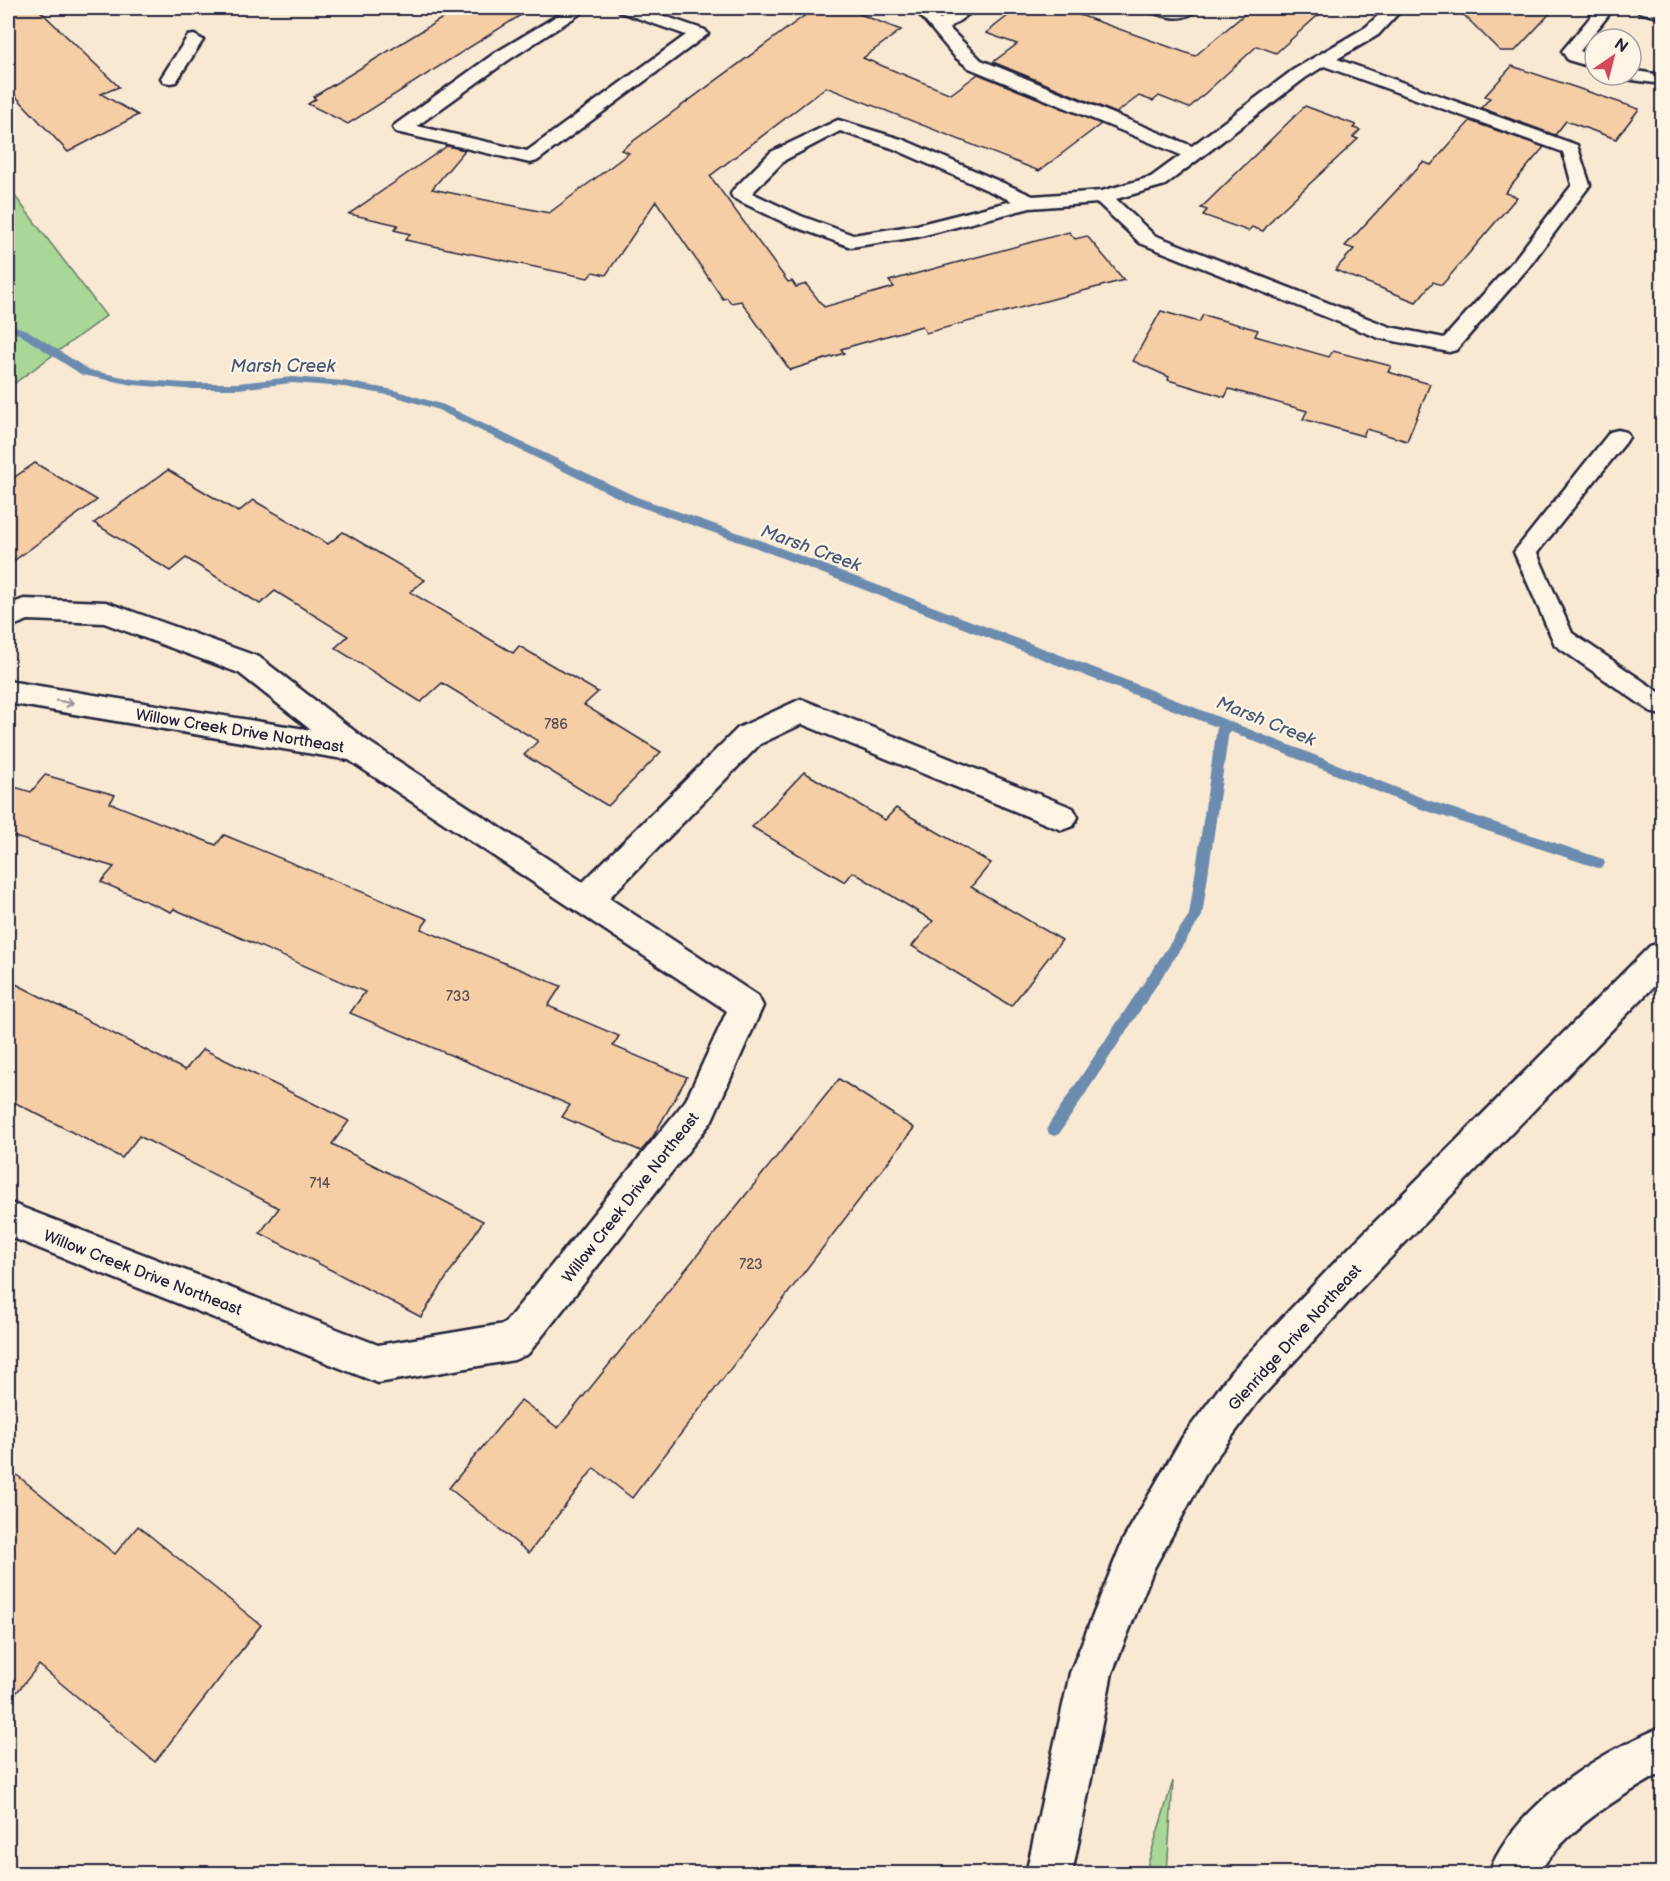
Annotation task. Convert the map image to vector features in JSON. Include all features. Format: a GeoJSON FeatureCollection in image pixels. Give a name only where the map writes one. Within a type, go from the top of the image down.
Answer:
{"type":"FeatureCollection","features":[{"type":"Feature","properties":{"kind":"street"},"geometry":{"type":"LineString","coordinates":[[8,618],[24,609],[106,613],[249,665],[356,749]]}},
{"type":"Feature","properties":{"kind":"street","name":"Willow Creek Drive Northeast"},"geometry":{"type":"LineString","coordinates":[[8,692],[356,749],[746,1006],[699,1111],[514,1341],[378,1364],[8,1219]]}},
{"type":"Feature","properties":{"kind":"street"},"geometry":{"type":"LineString","coordinates":[[586,900],[749,736],[801,711],[1062,817]]}},
{"type":"Feature","properties":{"kind":"street","name":"Glenridge Drive Northeast"},"geometry":{"type":"LineString","coordinates":[[1049,1874],[1091,1673],[1138,1555],[1196,1452],[1245,1386],[1352,1271],[1662,956]]}},
{"type":"Feature","properties":{"kind":"street"},"geometry":{"type":"LineString","coordinates":[[1511,1874],[1521,1856],[1567,1808],[1662,1749]]}},
{"type":"Feature","properties":{"kind":"lane"},"geometry":{"type":"LineString","coordinates":[[581,8],[501,57],[402,128],[531,157],[699,34],[626,8]]}},
{"type":"Feature","properties":{"kind":"lane"},"geometry":{"type":"LineString","coordinates":[[922,8],[961,53],[975,64],[1196,154]]}},
{"type":"Feature","properties":{"kind":"lane"},"geometry":{"type":"LineString","coordinates":[[939,27],[969,8]]}},
{"type":"Feature","properties":{"kind":"lane"},"geometry":{"type":"LineString","coordinates":[[1157,8],[1174,14],[1182,14],[1190,8]]}},
{"type":"Feature","properties":{"kind":"lane"},"geometry":{"type":"LineString","coordinates":[[1030,202],[898,144],[838,125],[778,156],[740,194],[794,220],[851,241],[917,231],[1030,202],[1104,197],[1158,181],[1299,74],[1372,31],[1395,8]]}},
{"type":"Feature","properties":{"kind":"lane"},"geometry":{"type":"LineString","coordinates":[[1591,27],[1606,8]]}},
{"type":"Feature","properties":{"kind":"lane"},"geometry":{"type":"LineString","coordinates":[[1644,8],[1662,13]]}},
{"type":"Feature","properties":{"kind":"lane"},"geometry":{"type":"LineString","coordinates":[[1583,36],[1571,51],[1574,56],[1583,59]]}},
{"type":"Feature","properties":{"kind":"lane"},"geometry":{"type":"LineString","coordinates":[[170,78],[194,40]]}},
{"type":"Feature","properties":{"kind":"lane"},"geometry":{"type":"LineString","coordinates":[[1104,197],[1147,239],[1386,333],[1449,345],[1521,264],[1581,186],[1572,148],[1323,60]]}},
{"type":"Feature","properties":{"kind":"lane"},"geometry":{"type":"LineString","coordinates":[[1643,79],[1659,80],[1662,75]]}},
{"type":"Feature","properties":{"kind":"lane"},"geometry":{"type":"LineString","coordinates":[[1618,437],[1525,552],[1563,639],[1662,706]]}},
{"type":"Feature","properties":{"kind":"green space"},"geometry":{"type":"Polygon","coordinates":[[[8,187],[106,316],[8,388],[8,187]]]}},
{"type":"Feature","properties":{"kind":"green space"},"geometry":{"type":"Polygon","coordinates":[[[1173,1781],[1167,1873],[1145,1873],[1173,1781]]]}},
{"type":"Feature","properties":{"kind":"building"},"geometry":{"type":"Polygon","coordinates":[[[8,8],[37,8],[119,87],[101,94],[138,115],[68,152],[8,88],[8,8]]]}},
{"type":"Feature","properties":{"kind":"building"},"geometry":{"type":"Polygon","coordinates":[[[459,8],[532,8],[348,124],[308,104],[316,99],[313,97],[459,8]]]}},
{"type":"Feature","properties":{"kind":"building"},"geometry":{"type":"Polygon","coordinates":[[[815,8],[844,8],[901,30],[863,58],[951,94],[978,74],[1101,124],[1039,171],[826,87],[710,176],[788,282],[792,281],[796,287],[806,284],[824,307],[894,287],[889,281],[1069,232],[1075,239],[1087,236],[1124,280],[926,333],[922,326],[841,349],[844,353],[790,370],[741,301],[731,303],[727,298],[723,299],[656,201],[606,275],[593,272],[588,278],[405,240],[410,234],[394,230],[398,225],[349,214],[447,146],[465,150],[432,189],[549,213],[629,153],[621,150],[815,8]]]}},
{"type":"Feature","properties":{"kind":"building"},"geometry":{"type":"Polygon","coordinates":[[[1018,8],[1060,8],[1195,56],[1252,8],[1326,8],[1276,53],[1257,46],[1189,108],[1159,96],[1153,101],[1139,96],[1116,113],[993,62],[1017,44],[986,33],[1018,8]]]}},
{"type":"Feature","properties":{"kind":"building"},"geometry":{"type":"Polygon","coordinates":[[[1457,8],[1555,8],[1515,51],[1500,51],[1457,8]]]}},
{"type":"Feature","properties":{"kind":"building"},"geometry":{"type":"Polygon","coordinates":[[[1512,66],[1639,109],[1616,139],[1566,121],[1555,135],[1481,108],[1490,98],[1485,96],[1512,66]]]}},
{"type":"Feature","properties":{"kind":"building"},"geometry":{"type":"Polygon","coordinates":[[[1305,106],[1356,125],[1353,128],[1360,130],[1353,137],[1358,139],[1275,216],[1263,231],[1252,227],[1248,231],[1203,215],[1207,210],[1201,208],[1305,106]]]}},
{"type":"Feature","properties":{"kind":"building"},"geometry":{"type":"Polygon","coordinates":[[[1470,121],[1544,147],[1505,193],[1517,197],[1442,285],[1433,282],[1416,302],[1335,270],[1354,249],[1345,246],[1423,162],[1431,165],[1470,121]]]}},
{"type":"Feature","properties":{"kind":"building"},"geometry":{"type":"Polygon","coordinates":[[[1161,311],[1199,322],[1203,315],[1258,330],[1255,336],[1329,357],[1333,351],[1391,366],[1388,372],[1430,384],[1407,441],[1366,429],[1363,436],[1303,419],[1307,411],[1229,389],[1225,397],[1168,380],[1169,377],[1133,361],[1161,311]]]}},
{"type":"Feature","properties":{"kind":"building"},"geometry":{"type":"Polygon","coordinates":[[[35,463],[97,500],[8,565],[8,482],[35,463]]]}},
{"type":"Feature","properties":{"kind":"building"},"geometry":{"type":"Polygon","coordinates":[[[168,470],[238,512],[253,500],[328,544],[343,532],[425,580],[410,592],[513,653],[519,646],[598,692],[584,705],[661,752],[608,806],[524,755],[538,741],[442,683],[421,702],[335,648],[348,636],[275,591],[260,604],[186,558],[170,571],[94,523],[168,470]]]}},
{"type":"Feature","properties":{"kind":"building"},"geometry":{"type":"Polygon","coordinates":[[[804,772],[885,820],[896,808],[991,863],[971,887],[1062,940],[1011,1006],[912,946],[933,921],[853,872],[845,882],[752,827],[804,772]]]}},
{"type":"Feature","properties":{"kind":"building"},"geometry":{"type":"Polygon","coordinates":[[[45,775],[115,795],[110,803],[216,845],[224,835],[428,919],[421,929],[561,986],[548,1006],[619,1036],[613,1046],[687,1077],[652,1138],[641,1151],[562,1117],[570,1105],[350,1013],[365,992],[174,909],[171,912],[101,882],[114,867],[8,835],[8,785],[31,792],[45,775]]]}},
{"type":"Feature","properties":{"kind":"building"},"geometry":{"type":"Polygon","coordinates":[[[8,980],[185,1070],[203,1049],[349,1121],[332,1144],[483,1221],[421,1317],[260,1233],[279,1208],[139,1136],[122,1158],[8,1099],[8,980]]]}},
{"type":"Feature","properties":{"kind":"building"},"geometry":{"type":"Polygon","coordinates":[[[839,1079],[914,1128],[632,1498],[594,1468],[529,1553],[449,1488],[521,1400],[558,1428],[839,1079]]]}},
{"type":"Feature","properties":{"kind":"building"},"geometry":{"type":"Polygon","coordinates":[[[8,1468],[115,1554],[138,1526],[261,1625],[155,1762],[39,1665],[8,1703],[8,1468]]]}},
{"type":"Feature","properties":{"kind":"waterway","name":"Marsh Creek"},"geometry":{"type":"LineString","coordinates":[[8,327],[23,332],[86,373],[133,382],[185,386],[238,386],[292,380],[344,384],[394,393],[440,407],[633,500],[758,544],[1224,724]]}},
{"type":"Feature","properties":{"kind":"waterway"},"geometry":{"type":"LineString","coordinates":[[1054,1129],[1195,916],[1224,724]]}},
{"type":"Feature","properties":{"kind":"waterway","name":"Marsh Creek"},"geometry":{"type":"LineString","coordinates":[[1224,724],[1420,803],[1598,863]]}}]}
